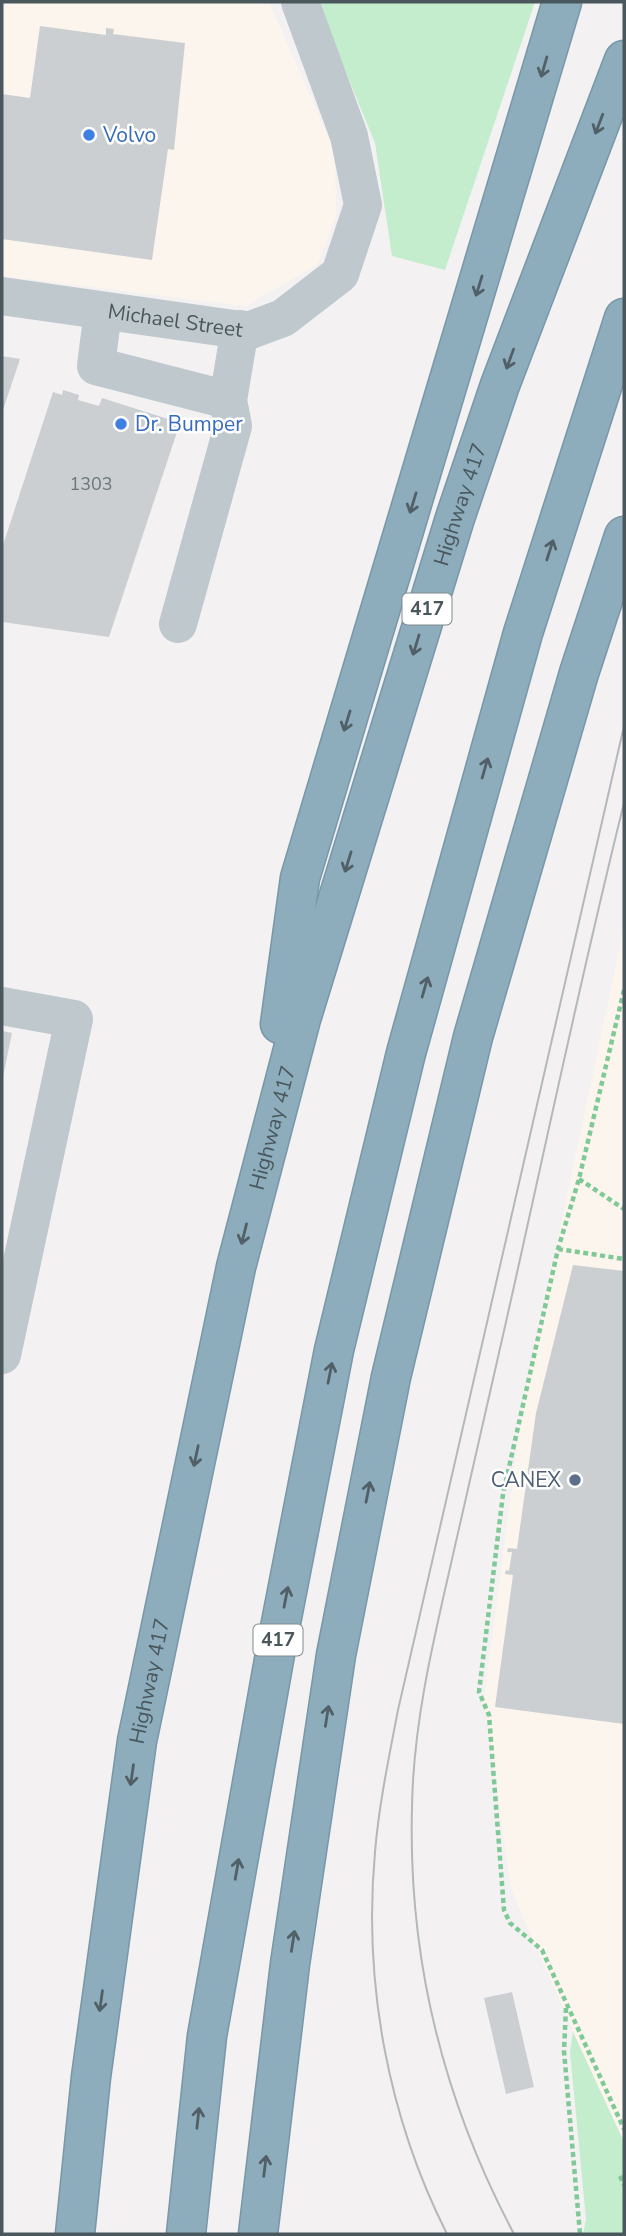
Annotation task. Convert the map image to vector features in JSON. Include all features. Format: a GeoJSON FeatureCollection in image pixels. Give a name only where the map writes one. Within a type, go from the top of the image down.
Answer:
{"type":"FeatureCollection","features":[{"type":"Feature","properties":{"kind":"highway"},"geometry":{"type":"LineString","coordinates":[[261,1168],[300,878],[562,2]]}},
{"type":"Feature","properties":{"kind":"highway","name":"Highway 417"},"geometry":{"type":"LineString","coordinates":[[75,2234],[91,2077],[137,1741],[236,1267],[261,1168],[309,993],[455,518],[514,348],[624,60]]}},
{"type":"Feature","properties":{"kind":"highway","name":"417"},"geometry":{"type":"LineString","coordinates":[[186,2234],[207,2036],[277,1643],[334,1350],[406,1053],[523,632],[624,318]]}},
{"type":"Feature","properties":{"kind":"highway"},"geometry":{"type":"LineString","coordinates":[[258,2234],[290,1964],[334,1669],[391,1377],[473,1037],[579,673],[624,536]]}},
{"type":"Feature","properties":{"kind":"street","name":"Michael Street"},"geometry":{"type":"LineString","coordinates":[[2,296],[248,331],[283,318],[340,274],[363,205],[349,136],[300,2]]}},
{"type":"Feature","properties":{"kind":"street"},"geometry":{"type":"LineString","coordinates":[[103,311],[96,366],[228,400]]}},
{"type":"Feature","properties":{"kind":"street"},"geometry":{"type":"LineString","coordinates":[[178,624],[233,426],[228,400],[240,330]]}},
{"type":"Feature","properties":{"kind":"street"},"geometry":{"type":"LineString","coordinates":[[2,1006],[74,1019],[2,1355]]}},
{"type":"Feature","properties":{"kind":"path"},"geometry":{"type":"LineString","coordinates":[[624,990],[579,1180],[558,1250],[503,1494],[479,1692],[489,1715],[504,1910],[510,1923],[542,1950],[624,2129]]}},
{"type":"Feature","properties":{"kind":"path"},"geometry":{"type":"LineString","coordinates":[[579,1180],[624,1209]]}},
{"type":"Feature","properties":{"kind":"path"},"geometry":{"type":"LineString","coordinates":[[558,1250],[624,1259]]}},
{"type":"Feature","properties":{"kind":"path"},"geometry":{"type":"LineString","coordinates":[[567,2006],[564,2051],[580,2234]]}},
{"type":"Feature","properties":{"kind":"path"},"geometry":{"type":"LineString","coordinates":[[620,2176],[624,2185]]}},
{"type":"Feature","properties":{"kind":"shaded area"},"geometry":{"type":"Polygon","coordinates":[[[2,2],[269,2],[335,152],[336,216],[317,265],[245,306],[2,276],[2,2]]]}},
{"type":"Feature","properties":{"kind":"shaded area"},"geometry":{"type":"Polygon","coordinates":[[[624,927],[624,2139],[615,2127],[511,1889],[484,1698],[523,1404],[624,927]]]}},
{"type":"Feature","properties":{"kind":"green space"},"geometry":{"type":"Polygon","coordinates":[[[317,2],[535,2],[445,270],[392,256],[375,143],[317,2]]]}},
{"type":"Feature","properties":{"kind":"green space"},"geometry":{"type":"Polygon","coordinates":[[[573,2032],[624,2142],[624,2234],[583,2234],[586,2219],[570,2052],[573,2032]]]}},
{"type":"Feature","properties":{"kind":"building","name":"Volvo"},"geometry":{"type":"Polygon","coordinates":[[[40,26],[106,35],[106,28],[114,29],[113,34],[185,43],[174,150],[168,149],[152,260],[2,239],[2,94],[30,98],[40,26]]]}},
{"type":"Feature","properties":{"kind":"building"},"geometry":{"type":"Polygon","coordinates":[[[2,356],[20,359],[2,413],[2,356]]]}},
{"type":"Feature","properties":{"kind":"building"},"geometry":{"type":"Polygon","coordinates":[[[63,390],[79,395],[78,400],[99,406],[102,398],[168,419],[170,413],[182,417],[109,637],[2,622],[2,548],[53,392],[62,395],[63,390]]]}},
{"type":"Feature","properties":{"kind":"building"},"geometry":{"type":"Polygon","coordinates":[[[2,1031],[12,1033],[3,1077],[2,1077],[2,1031]]]}},
{"type":"Feature","properties":{"kind":"building","name":"CANEX"},"geometry":{"type":"Polygon","coordinates":[[[573,1265],[624,1271],[624,1724],[495,1707],[513,1575],[505,1574],[506,1570],[509,1571],[512,1552],[507,1552],[508,1548],[517,1549],[536,1413],[573,1265]]]}},
{"type":"Feature","properties":{"kind":"building"},"geometry":{"type":"Polygon","coordinates":[[[512,1992],[534,2087],[506,2094],[484,1998],[512,1992]]]}},
{"type":"Feature","properties":{"kind":"tram line"},"geometry":{"type":"LineString","coordinates":[[447,2234],[409,2143],[384,2048],[373,1950],[372,1901],[377,1834],[398,1710],[624,726]]}},
{"type":"Feature","properties":{"kind":"tram line"},"geometry":{"type":"LineString","coordinates":[[514,2234],[468,2133],[435,2028],[416,1919],[412,1864],[413,1778],[420,1717],[437,1627],[624,803]]}},
{"type":"Feature","properties":{"kind":"place","name":"Volvo"},"geometry":{"type":"Point","coordinates":[89,135]}},
{"type":"Feature","properties":{"kind":"place","name":"Dr. Bumper"},"geometry":{"type":"Point","coordinates":[121,424]}},
{"type":"Feature","properties":{"kind":"place","name":"CANEX"},"geometry":{"type":"Point","coordinates":[575,1480]}}]}
